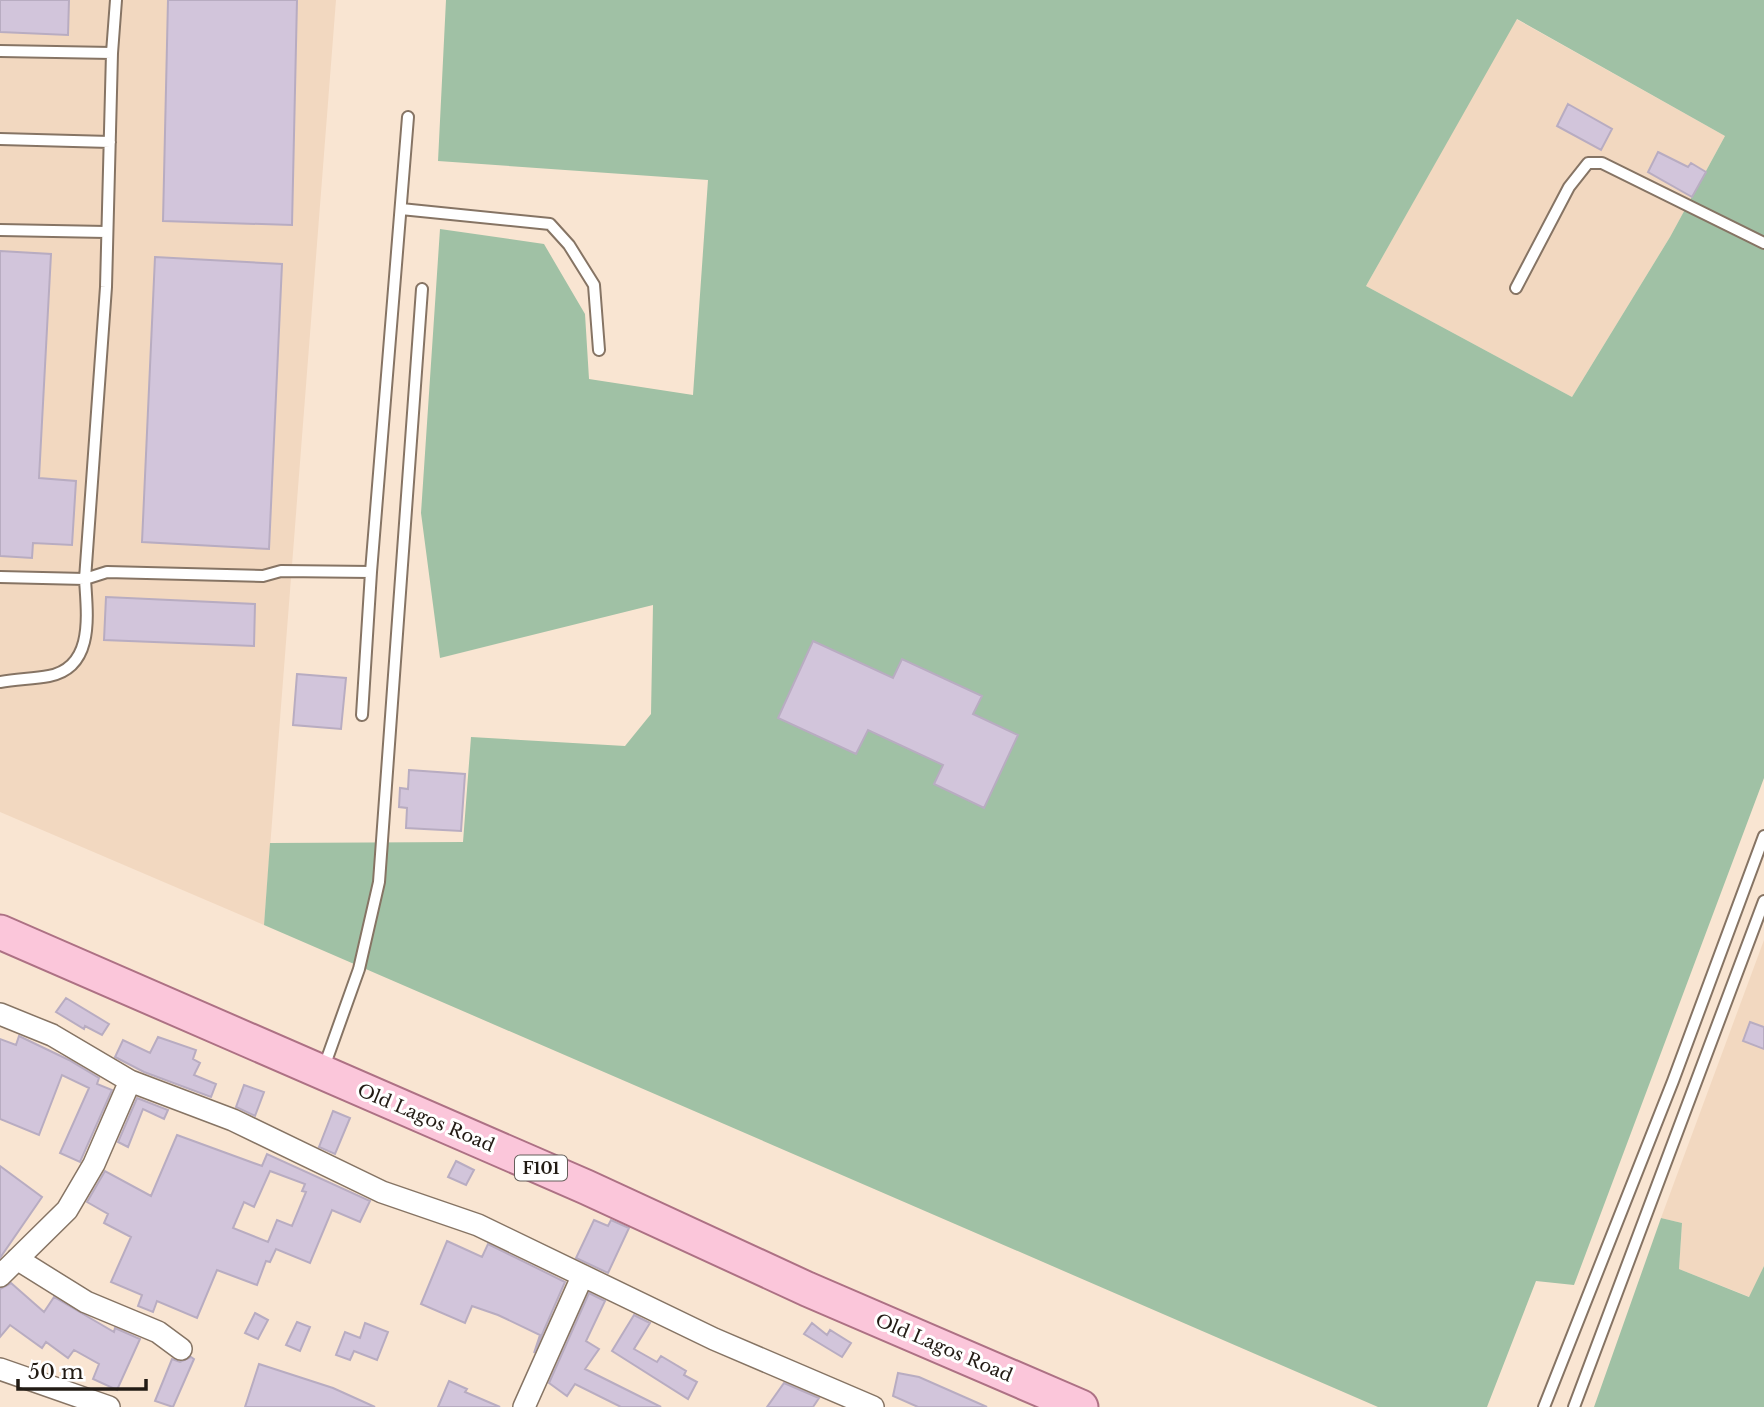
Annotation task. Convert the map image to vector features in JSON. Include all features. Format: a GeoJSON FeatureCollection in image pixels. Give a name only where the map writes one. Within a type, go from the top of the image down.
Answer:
{"type":"FeatureCollection","features":[{"type":"Feature","properties":{"kind":"main road","name":"Old Lagos Road"},"geometry":{"type":"LineString","coordinates":[[0,932],[586,1187],[807,1289],[1081,1407]]}},
{"type":"Feature","properties":{"kind":"street"},"geometry":{"type":"LineString","coordinates":[[0,1014],[52,1035],[130,1081],[233,1120],[382,1192],[478,1225],[835,1400],[873,1407]]}},
{"type":"Feature","properties":{"kind":"street"},"geometry":{"type":"LineString","coordinates":[[0,1276],[67,1210],[94,1164],[130,1081]]}},
{"type":"Feature","properties":{"kind":"street"},"geometry":{"type":"LineString","coordinates":[[17,1259],[86,1302],[158,1332],[181,1349]]}},
{"type":"Feature","properties":{"kind":"street"},"geometry":{"type":"LineString","coordinates":[[524,1407],[582,1277]]}},
{"type":"Feature","properties":{"kind":"street"},"geometry":{"type":"LineString","coordinates":[[0,1369],[108,1407]]}},
{"type":"Feature","properties":{"kind":"lane"},"geometry":{"type":"LineString","coordinates":[[0,682],[51,675],[71,666],[82,651],[88,627],[85,579],[98,414],[110,142],[111,53],[116,0]]}},
{"type":"Feature","properties":{"kind":"lane"},"geometry":{"type":"LineString","coordinates":[[0,51],[111,53]]}},
{"type":"Feature","properties":{"kind":"lane"},"geometry":{"type":"LineString","coordinates":[[362,715],[408,117]]}},
{"type":"Feature","properties":{"kind":"lane"},"geometry":{"type":"LineString","coordinates":[[0,139],[110,142]]}},
{"type":"Feature","properties":{"kind":"lane"},"geometry":{"type":"LineString","coordinates":[[1516,288],[1570,187],[1588,163],[1602,163],[1764,243]]}},
{"type":"Feature","properties":{"kind":"lane"},"geometry":{"type":"LineString","coordinates":[[401,209],[550,224],[569,245],[594,285],[599,350]]}},
{"type":"Feature","properties":{"kind":"lane"},"geometry":{"type":"LineString","coordinates":[[0,230],[106,232]]}},
{"type":"Feature","properties":{"kind":"lane"},"geometry":{"type":"LineString","coordinates":[[322,1073],[359,968],[379,882],[422,289]]}},
{"type":"Feature","properties":{"kind":"lane"},"geometry":{"type":"LineString","coordinates":[[0,577],[85,579],[107,572],[263,576],[281,571],[371,572]]}},
{"type":"Feature","properties":{"kind":"lane"},"geometry":{"type":"LineString","coordinates":[[1544,1407],[1673,1081],[1764,836]]}},
{"type":"Feature","properties":{"kind":"lane"},"geometry":{"type":"LineString","coordinates":[[1574,1407],[1764,901]]}},
{"type":"Feature","properties":{"kind":"shaded area"},"geometry":{"type":"Polygon","coordinates":[[[0,0],[336,0],[264,925],[0,812],[0,0]]]}},
{"type":"Feature","properties":{"kind":"shaded area"},"geometry":{"type":"Polygon","coordinates":[[[1516,19],[1725,136],[1670,237],[1572,397],[1366,286],[1516,19]]]}},
{"type":"Feature","properties":{"kind":"shaded area"},"geometry":{"type":"Polygon","coordinates":[[[1764,940],[1764,1266],[1750,1297],[1679,1269],[1682,1223],[1661,1218],[1764,940]]]}},
{"type":"Feature","properties":{"kind":"green space"},"geometry":{"type":"Polygon","coordinates":[[[446,0],[1764,0],[1764,778],[1574,1285],[1536,1281],[1487,1407],[1378,1407],[264,925],[270,843],[463,842],[471,737],[625,746],[651,714],[653,605],[440,658],[421,513],[440,229],[544,244],[585,314],[589,379],[693,395],[708,180],[438,161],[446,0]],[[1517,19],[1366,286],[1572,397],[1670,237],[1725,136],[1517,19]]]}},
{"type":"Feature","properties":{"kind":"green space"},"geometry":{"type":"Polygon","coordinates":[[[1661,1218],[1682,1223],[1679,1269],[1749,1297],[1764,1266],[1764,1407],[1594,1407],[1661,1218]]]}},
{"type":"Feature","properties":{"kind":"building"},"geometry":{"type":"Polygon","coordinates":[[[0,0],[69,0],[68,35],[0,32],[0,0]]]}},
{"type":"Feature","properties":{"kind":"building"},"geometry":{"type":"Polygon","coordinates":[[[168,0],[297,0],[292,225],[163,221],[168,0]]]}},
{"type":"Feature","properties":{"kind":"building"},"geometry":{"type":"Polygon","coordinates":[[[1568,104],[1612,129],[1601,150],[1557,126],[1568,104]]]}},
{"type":"Feature","properties":{"kind":"building"},"geometry":{"type":"Polygon","coordinates":[[[1658,152],[1688,167],[1691,163],[1706,172],[1692,197],[1648,172],[1658,152]]]}},
{"type":"Feature","properties":{"kind":"building"},"geometry":{"type":"Polygon","coordinates":[[[0,251],[51,254],[39,478],[76,481],[72,545],[33,543],[32,558],[0,556],[0,251]]]}},
{"type":"Feature","properties":{"kind":"building"},"geometry":{"type":"Polygon","coordinates":[[[155,257],[282,264],[269,549],[142,542],[155,257]]]}},
{"type":"Feature","properties":{"kind":"building"},"geometry":{"type":"Polygon","coordinates":[[[106,597],[255,604],[254,646],[104,640],[106,597]]]}},
{"type":"Feature","properties":{"kind":"building"},"geometry":{"type":"Polygon","coordinates":[[[813,641],[893,678],[902,659],[982,696],[973,714],[1018,735],[984,808],[934,784],[943,765],[868,730],[856,754],[778,718],[813,641]]]}},
{"type":"Feature","properties":{"kind":"building"},"geometry":{"type":"Polygon","coordinates":[[[297,674],[346,678],[341,729],[293,725],[297,674]]]}},
{"type":"Feature","properties":{"kind":"building"},"geometry":{"type":"Polygon","coordinates":[[[409,770],[465,774],[461,831],[406,828],[407,808],[399,807],[400,788],[408,789],[409,770]]]}},
{"type":"Feature","properties":{"kind":"building"},"geometry":{"type":"Polygon","coordinates":[[[66,998],[109,1024],[102,1035],[85,1026],[84,1029],[56,1012],[66,998]]]}},
{"type":"Feature","properties":{"kind":"building"},"geometry":{"type":"Polygon","coordinates":[[[1750,1022],[1764,1027],[1764,1049],[1743,1041],[1750,1022]]]}},
{"type":"Feature","properties":{"kind":"building"},"geometry":{"type":"Polygon","coordinates":[[[19,1036],[69,1060],[99,1078],[97,1084],[112,1090],[80,1162],[60,1153],[89,1088],[62,1075],[39,1135],[0,1119],[0,1039],[16,1045],[19,1036]]]}},
{"type":"Feature","properties":{"kind":"building"},"geometry":{"type":"Polygon","coordinates":[[[158,1037],[196,1050],[193,1059],[200,1063],[194,1075],[216,1084],[211,1097],[144,1072],[115,1057],[123,1040],[150,1053],[158,1037]]]}},
{"type":"Feature","properties":{"kind":"building"},"geometry":{"type":"Polygon","coordinates":[[[244,1085],[264,1092],[255,1116],[236,1107],[244,1085]]]}},
{"type":"Feature","properties":{"kind":"building"},"geometry":{"type":"Polygon","coordinates":[[[137,1098],[168,1110],[164,1119],[143,1109],[128,1147],[118,1142],[137,1098]]]}},
{"type":"Feature","properties":{"kind":"building"},"geometry":{"type":"Polygon","coordinates":[[[333,1111],[350,1118],[335,1154],[319,1147],[333,1111]]]}},
{"type":"Feature","properties":{"kind":"building"},"geometry":{"type":"Polygon","coordinates":[[[177,1135],[262,1166],[267,1154],[370,1201],[360,1222],[332,1210],[310,1263],[276,1249],[270,1262],[266,1261],[257,1285],[217,1270],[197,1318],[157,1301],[153,1312],[138,1306],[142,1295],[111,1282],[131,1237],[104,1223],[108,1214],[87,1202],[105,1171],[151,1196],[177,1135]],[[270,1171],[254,1207],[244,1202],[233,1228],[268,1242],[277,1220],[292,1226],[306,1192],[302,1191],[305,1184],[270,1171]]]}},
{"type":"Feature","properties":{"kind":"building"},"geometry":{"type":"Polygon","coordinates":[[[456,1161],[474,1170],[466,1185],[448,1177],[456,1161]]]}},
{"type":"Feature","properties":{"kind":"building"},"geometry":{"type":"Polygon","coordinates":[[[0,1166],[42,1197],[0,1258],[0,1166]]]}},
{"type":"Feature","properties":{"kind":"building"},"geometry":{"type":"Polygon","coordinates":[[[594,1220],[608,1226],[611,1220],[629,1228],[608,1273],[576,1258],[594,1220]]]}},
{"type":"Feature","properties":{"kind":"building"},"geometry":{"type":"Polygon","coordinates":[[[447,1241],[482,1257],[488,1244],[565,1282],[534,1353],[540,1335],[498,1315],[472,1306],[465,1323],[421,1304],[447,1241]]]}},
{"type":"Feature","properties":{"kind":"building"},"geometry":{"type":"Polygon","coordinates":[[[11,1283],[44,1312],[54,1297],[114,1332],[115,1328],[140,1339],[117,1390],[93,1379],[99,1364],[74,1350],[68,1358],[46,1342],[42,1348],[10,1325],[0,1337],[0,1289],[11,1283]]]}},
{"type":"Feature","properties":{"kind":"building"},"geometry":{"type":"Polygon","coordinates":[[[589,1293],[605,1301],[586,1341],[599,1349],[585,1369],[661,1407],[621,1407],[575,1384],[567,1396],[549,1383],[589,1293]]]}},
{"type":"Feature","properties":{"kind":"building"},"geometry":{"type":"Polygon","coordinates":[[[255,1313],[268,1320],[258,1339],[245,1333],[255,1313]]]}},
{"type":"Feature","properties":{"kind":"building"},"geometry":{"type":"Polygon","coordinates":[[[634,1315],[650,1323],[634,1349],[657,1362],[661,1356],[686,1371],[684,1375],[697,1382],[688,1399],[612,1351],[634,1315]]]}},
{"type":"Feature","properties":{"kind":"building"},"geometry":{"type":"Polygon","coordinates":[[[297,1322],[310,1327],[300,1351],[286,1345],[297,1322]]]}},
{"type":"Feature","properties":{"kind":"building"},"geometry":{"type":"Polygon","coordinates":[[[365,1323],[388,1332],[377,1360],[354,1351],[350,1360],[336,1355],[345,1332],[360,1338],[365,1323]]]}},
{"type":"Feature","properties":{"kind":"building"},"geometry":{"type":"Polygon","coordinates":[[[812,1323],[827,1335],[830,1330],[851,1343],[842,1357],[804,1334],[812,1323]]]}},
{"type":"Feature","properties":{"kind":"building"},"geometry":{"type":"Polygon","coordinates":[[[191,1357],[194,1359],[173,1407],[155,1401],[172,1359],[180,1362],[191,1357]]]}},
{"type":"Feature","properties":{"kind":"building"},"geometry":{"type":"Polygon","coordinates":[[[259,1364],[333,1388],[375,1407],[245,1407],[259,1364]]]}},
{"type":"Feature","properties":{"kind":"building"},"geometry":{"type":"Polygon","coordinates":[[[898,1373],[919,1377],[987,1407],[918,1407],[893,1396],[898,1373]]]}},
{"type":"Feature","properties":{"kind":"building"},"geometry":{"type":"Polygon","coordinates":[[[449,1381],[467,1389],[465,1392],[500,1407],[438,1407],[449,1381]]]}},
{"type":"Feature","properties":{"kind":"building"},"geometry":{"type":"Polygon","coordinates":[[[784,1383],[819,1398],[813,1407],[767,1407],[784,1383]]]}}]}
